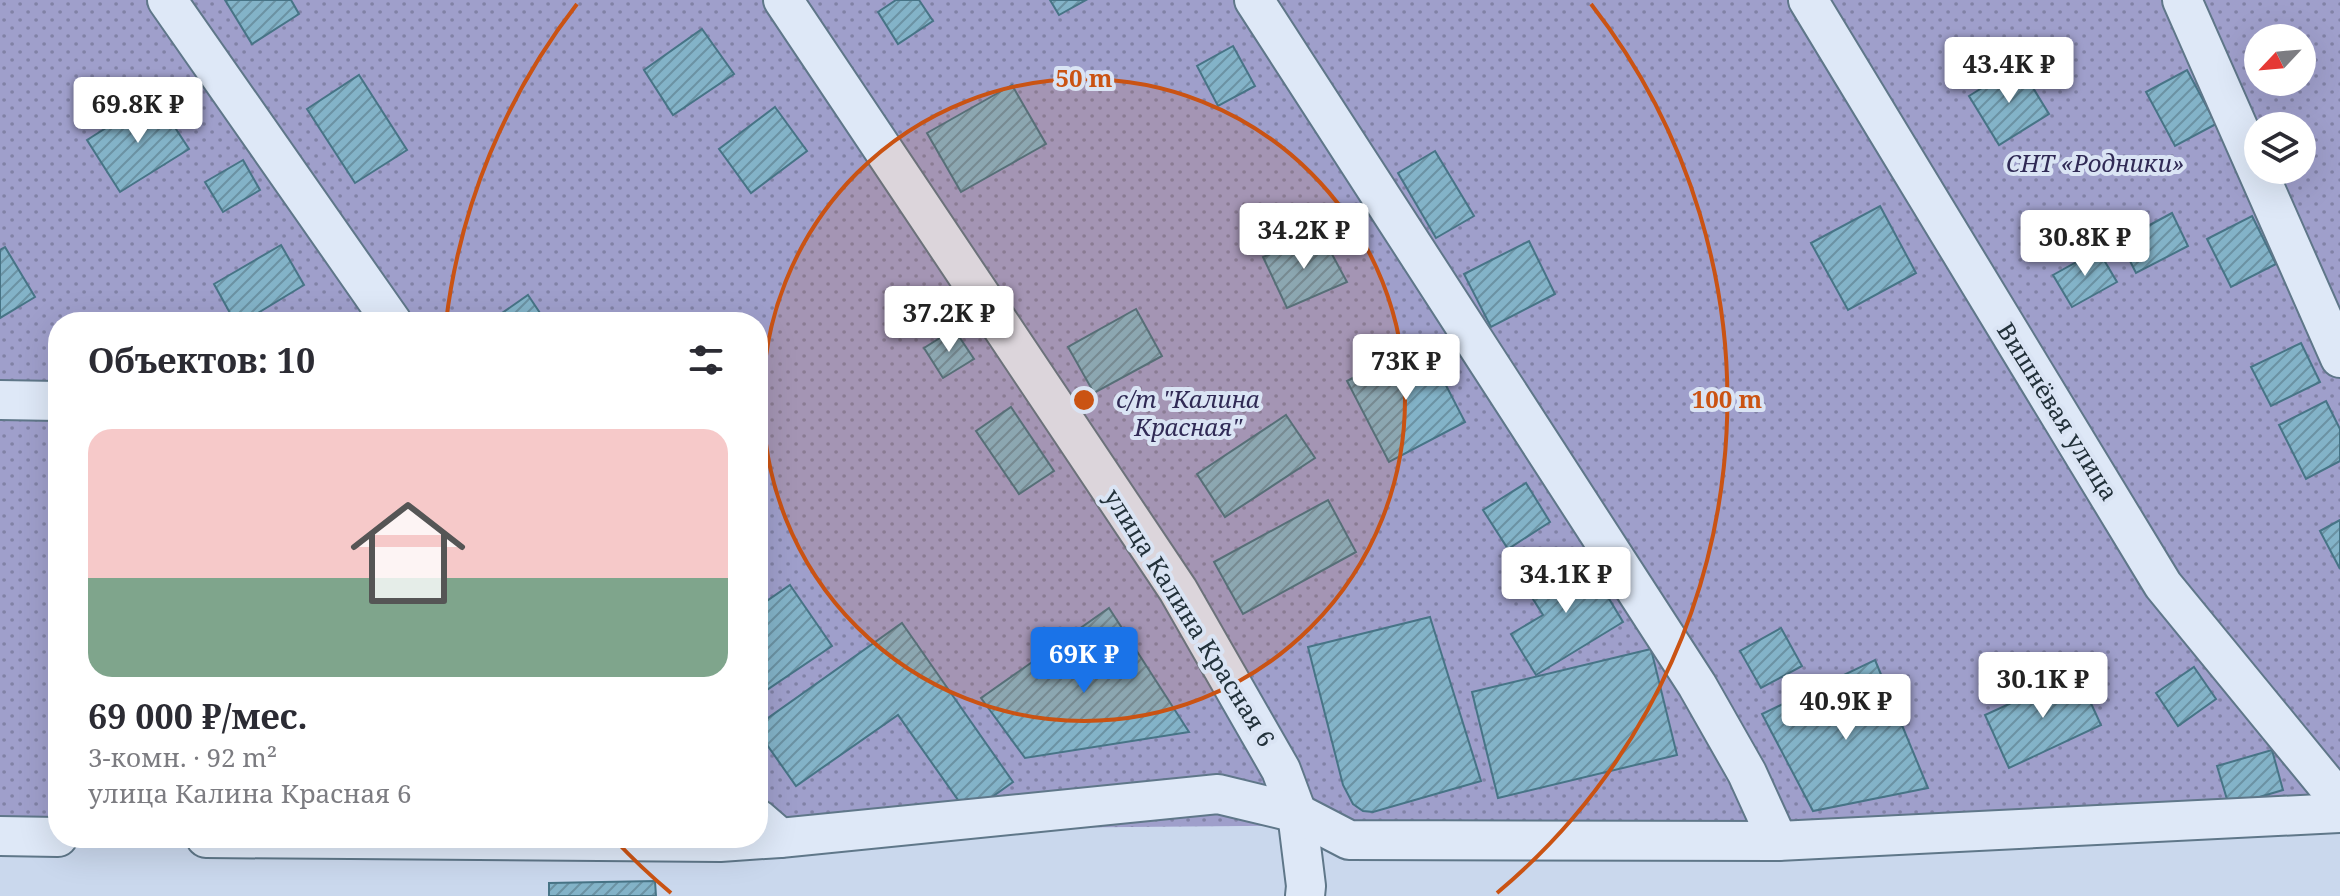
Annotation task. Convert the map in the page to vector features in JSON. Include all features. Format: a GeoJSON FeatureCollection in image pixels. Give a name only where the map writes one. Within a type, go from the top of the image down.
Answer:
{"type":"FeatureCollection","features":[{"type":"Feature","properties":{"kind":"street"},"geometry":{"type":"LineString","coordinates":[[167,0],[385,312]]}},
{"type":"Feature","properties":{"kind":"street","name":"улица Калина Красная 6"},"geometry":{"type":"LineString","coordinates":[[783,0],[1178,590],[1281,770],[1297,813],[1305,896]]}},
{"type":"Feature","properties":{"kind":"street"},"geometry":{"type":"LineString","coordinates":[[1254,0],[1697,685],[1747,773],[1778,841]]}},
{"type":"Feature","properties":{"kind":"street","name":"Вишнёвая улица"},"geometry":{"type":"LineString","coordinates":[[1808,0],[2163,585],[2340,801]]}},
{"type":"Feature","properties":{"kind":"street"},"geometry":{"type":"LineString","coordinates":[[2182,0],[2340,358]]}},
{"type":"Feature","properties":{"kind":"street"},"geometry":{"type":"LineString","coordinates":[[0,400],[48,401]]}},
{"type":"Feature","properties":{"kind":"street"},"geometry":{"type":"LineString","coordinates":[[769,828],[1218,794],[1297,813],[1349,840],[1778,841],[2340,813]]}},
{"type":"Feature","properties":{"kind":"street"},"geometry":{"type":"LineString","coordinates":[[0,836],[48,837]]}},
{"type":"Feature","properties":{"kind":"green space","name":"с/т \"Калина Красная\""},"geometry":{"type":"Polygon","coordinates":[[[0,0],[2340,0],[2340,817],[768,830],[768,312],[48,312],[48,835],[0,836],[0,0]]]}},
{"type":"Feature","properties":{"kind":"building"},"geometry":{"type":"Polygon","coordinates":[[[225,0],[291,0],[299,14],[252,44],[225,0]]]}},
{"type":"Feature","properties":{"kind":"building"},"geometry":{"type":"Polygon","coordinates":[[[896,0],[919,0],[933,21],[898,44],[878,12],[896,0]]]}},
{"type":"Feature","properties":{"kind":"building"},"geometry":{"type":"Polygon","coordinates":[[[1050,0],[1086,0],[1059,15],[1050,0]]]}},
{"type":"Feature","properties":{"kind":"building"},"geometry":{"type":"Polygon","coordinates":[[[702,29],[734,74],[673,115],[644,70],[702,29]]]}},
{"type":"Feature","properties":{"kind":"building"},"geometry":{"type":"Polygon","coordinates":[[[1233,46],[1255,86],[1218,106],[1197,66],[1233,46]]]}},
{"type":"Feature","properties":{"kind":"building"},"geometry":{"type":"Polygon","coordinates":[[[2019,65],[2049,114],[1999,145],[1969,96],[2019,65]]]}},
{"type":"Feature","properties":{"kind":"building"},"geometry":{"type":"Polygon","coordinates":[[[2187,70],[2216,124],[2175,146],[2146,92],[2187,70]]]}},
{"type":"Feature","properties":{"kind":"building"},"geometry":{"type":"Polygon","coordinates":[[[359,75],[407,150],[355,183],[307,109],[359,75]]]}},
{"type":"Feature","properties":{"kind":"building"},"geometry":{"type":"Polygon","coordinates":[[[1012,85],[1046,144],[961,192],[927,133],[1012,85]]]}},
{"type":"Feature","properties":{"kind":"building"},"geometry":{"type":"Polygon","coordinates":[[[155,97],[189,149],[120,192],[87,140],[155,97]]]}},
{"type":"Feature","properties":{"kind":"building"},"geometry":{"type":"Polygon","coordinates":[[[775,107],[807,151],[751,193],[719,149],[775,107]]]}},
{"type":"Feature","properties":{"kind":"building"},"geometry":{"type":"Polygon","coordinates":[[[1435,151],[1474,216],[1436,238],[1398,173],[1435,151]]]}},
{"type":"Feature","properties":{"kind":"building"},"geometry":{"type":"Polygon","coordinates":[[[243,160],[260,190],[223,212],[205,182],[243,160]]]}},
{"type":"Feature","properties":{"kind":"building"},"geometry":{"type":"Polygon","coordinates":[[[1880,206],[1916,273],[1848,310],[1811,243],[1880,206]]]}},
{"type":"Feature","properties":{"kind":"building"},"geometry":{"type":"Polygon","coordinates":[[[2172,213],[2188,246],[2136,273],[2120,241],[2172,213]]]}},
{"type":"Feature","properties":{"kind":"building"},"geometry":{"type":"Polygon","coordinates":[[[2252,216],[2276,264],[2231,287],[2207,239],[2252,216]]]}},
{"type":"Feature","properties":{"kind":"building"},"geometry":{"type":"Polygon","coordinates":[[[1321,234],[1347,282],[1287,308],[1263,257],[1321,234]]]}},
{"type":"Feature","properties":{"kind":"building"},"geometry":{"type":"Polygon","coordinates":[[[1529,241],[1555,294],[1491,327],[1464,274],[1529,241]]]}},
{"type":"Feature","properties":{"kind":"building"},"geometry":{"type":"Polygon","coordinates":[[[281,245],[304,285],[259,312],[229,312],[214,284],[281,245]]]}},
{"type":"Feature","properties":{"kind":"building"},"geometry":{"type":"Polygon","coordinates":[[[5,247],[35,297],[0,318],[0,250],[5,247]]]}},
{"type":"Feature","properties":{"kind":"building"},"geometry":{"type":"Polygon","coordinates":[[[2098,250],[2117,282],[2072,307],[2053,275],[2098,250]]]}},
{"type":"Feature","properties":{"kind":"building"},"geometry":{"type":"Polygon","coordinates":[[[528,295],[539,312],[503,312],[528,295]]]}},
{"type":"Feature","properties":{"kind":"building"},"geometry":{"type":"Polygon","coordinates":[[[1136,309],[1162,356],[1094,393],[1068,347],[1136,309]]]}},
{"type":"Feature","properties":{"kind":"building"},"geometry":{"type":"Polygon","coordinates":[[[954,329],[974,359],[943,378],[924,348],[954,329]]]}},
{"type":"Feature","properties":{"kind":"building"},"geometry":{"type":"Polygon","coordinates":[[[1423,341],[1465,422],[1389,462],[1347,381],[1423,341]]]}},
{"type":"Feature","properties":{"kind":"building"},"geometry":{"type":"Polygon","coordinates":[[[2301,343],[2320,382],[2271,406],[2251,367],[2301,343]]]}},
{"type":"Feature","properties":{"kind":"building"},"geometry":{"type":"Polygon","coordinates":[[[2326,401],[2340,429],[2340,461],[2306,479],[2279,425],[2326,401]]]}},
{"type":"Feature","properties":{"kind":"building"},"geometry":{"type":"Polygon","coordinates":[[[1011,407],[1054,471],[1019,494],[976,431],[1011,407]]]}},
{"type":"Feature","properties":{"kind":"building"},"geometry":{"type":"Polygon","coordinates":[[[1286,415],[1315,458],[1225,517],[1197,474],[1286,415]]]}},
{"type":"Feature","properties":{"kind":"building"},"geometry":{"type":"Polygon","coordinates":[[[1526,483],[1550,522],[1508,549],[1483,510],[1526,483]]]}},
{"type":"Feature","properties":{"kind":"building"},"geometry":{"type":"Polygon","coordinates":[[[1328,500],[1356,552],[1243,614],[1214,562],[1328,500]]]}},
{"type":"Feature","properties":{"kind":"building"},"geometry":{"type":"Polygon","coordinates":[[[2340,520],[2340,569],[2320,531],[2340,520]]]}},
{"type":"Feature","properties":{"kind":"building"},"geometry":{"type":"Polygon","coordinates":[[[1582,554],[1623,622],[1536,675],[1511,634],[1543,615],[1526,588],[1582,554]]]}},
{"type":"Feature","properties":{"kind":"building"},"geometry":{"type":"Polygon","coordinates":[[[790,585],[832,646],[768,689],[768,600],[790,585]]]}},
{"type":"Feature","properties":{"kind":"building"},"geometry":{"type":"Polygon","coordinates":[[[1109,608],[1189,732],[1025,758],[981,698],[1109,608]]]}},
{"type":"Feature","properties":{"kind":"building"},"geometry":{"type":"Polygon","coordinates":[[[1430,617],[1481,781],[1373,812],[1363,811],[1353,804],[1343,785],[1308,647],[1430,617]]]}},
{"type":"Feature","properties":{"kind":"building"},"geometry":{"type":"Polygon","coordinates":[[[902,623],[1013,782],[968,814],[898,715],[796,786],[768,746],[768,718],[902,623]]]}},
{"type":"Feature","properties":{"kind":"building"},"geometry":{"type":"Polygon","coordinates":[[[1781,628],[1802,666],[1761,688],[1740,651],[1781,628]]]}},
{"type":"Feature","properties":{"kind":"building"},"geometry":{"type":"Polygon","coordinates":[[[1651,649],[1677,755],[1498,798],[1472,692],[1651,649]]]}},
{"type":"Feature","properties":{"kind":"building"},"geometry":{"type":"Polygon","coordinates":[[[1875,660],[1928,788],[1813,811],[1762,714],[1875,660]]]}},
{"type":"Feature","properties":{"kind":"building"},"geometry":{"type":"Polygon","coordinates":[[[2194,667],[2216,699],[2178,726],[2156,693],[2194,667]]]}},
{"type":"Feature","properties":{"kind":"building"},"geometry":{"type":"Polygon","coordinates":[[[2077,673],[2101,725],[2009,768],[1985,715],[2077,673]]]}},
{"type":"Feature","properties":{"kind":"building"},"geometry":{"type":"Polygon","coordinates":[[[2272,750],[2283,790],[2229,806],[2217,766],[2272,750]]]}},
{"type":"Feature","properties":{"kind":"building"},"geometry":{"type":"Polygon","coordinates":[[[655,881],[656,896],[549,896],[549,883],[655,881]]]}},
{"type":"Feature","properties":{"kind":"park label","name":"СНТ «Родники»"},"geometry":{"type":"Point","coordinates":[2095,164]}}]}
